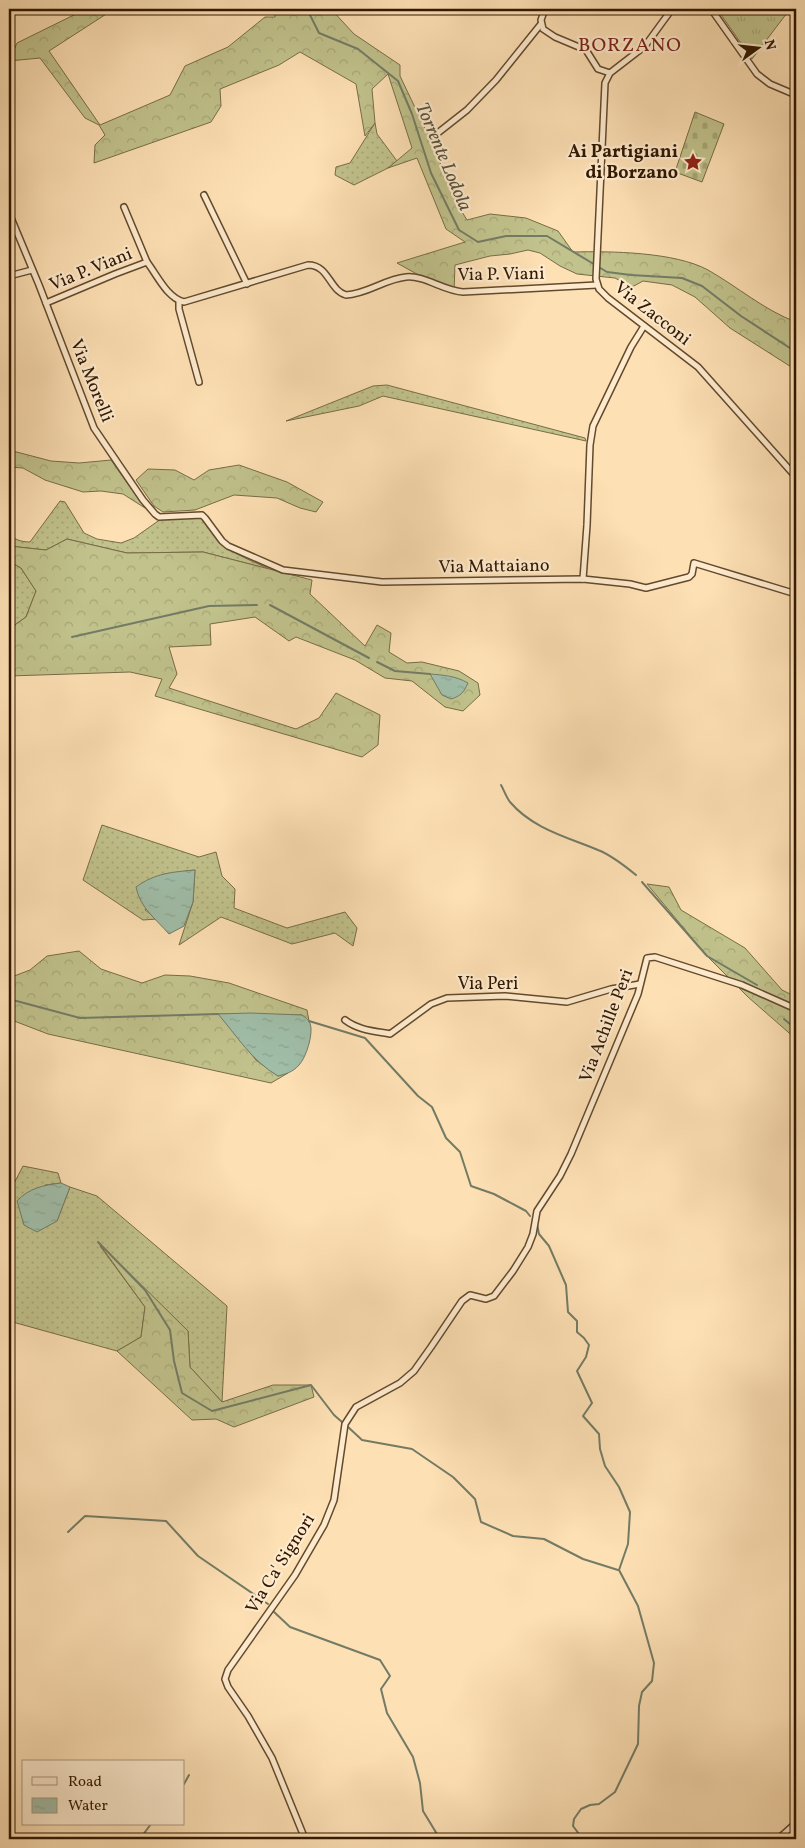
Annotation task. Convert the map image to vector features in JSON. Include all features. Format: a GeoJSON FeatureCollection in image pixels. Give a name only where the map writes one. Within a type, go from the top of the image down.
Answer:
{"type":"FeatureCollection","features":[{"type":"Feature","properties":{"kind":"street"},"geometry":{"type":"LineString","coordinates":[[545,9],[541,20],[543,29],[555,37],[586,50],[598,69],[610,73],[645,46],[672,9]]}},
{"type":"Feature","properties":{"kind":"street"},"geometry":{"type":"LineString","coordinates":[[711,9],[757,74],[770,84],[796,95]]}},
{"type":"Feature","properties":{"kind":"street"},"geometry":{"type":"LineString","coordinates":[[439,132],[467,110],[496,80],[541,24]]}},
{"type":"Feature","properties":{"kind":"street","name":"Via Zacconi"},"geometry":{"type":"LineString","coordinates":[[610,73],[604,88],[596,282],[608,298],[698,367],[796,477]]}},
{"type":"Feature","properties":{"kind":"street"},"geometry":{"type":"LineString","coordinates":[[204,195],[247,284]]}},
{"type":"Feature","properties":{"kind":"street","name":"Via P. Viani"},"geometry":{"type":"LineString","coordinates":[[124,207],[147,262],[168,292],[179,301],[188,301],[315,265],[322,270],[337,289],[346,295],[357,293],[398,278],[408,277],[415,277],[448,290],[463,292],[596,282]]}},
{"type":"Feature","properties":{"kind":"street","name":"Via Morelli"},"geometry":{"type":"LineString","coordinates":[[9,213],[94,428],[142,500],[160,517]]}},
{"type":"Feature","properties":{"kind":"street","name":"Via P. Viani"},"geometry":{"type":"LineString","coordinates":[[46,303],[147,262]]}},
{"type":"Feature","properties":{"kind":"street"},"geometry":{"type":"LineString","coordinates":[[9,276],[32,270]]}},
{"type":"Feature","properties":{"kind":"street"},"geometry":{"type":"LineString","coordinates":[[179,301],[179,309],[200,382]]}},
{"type":"Feature","properties":{"kind":"street"},"geometry":{"type":"LineString","coordinates":[[644,326],[631,347],[593,426],[590,445],[583,579],[649,587],[689,577],[692,574],[694,562],[796,594]]}},
{"type":"Feature","properties":{"kind":"street","name":"Via Mattaiano"},"geometry":{"type":"LineString","coordinates":[[160,517],[202,515],[228,546],[270,566],[307,574],[382,582],[583,579]]}},
{"type":"Feature","properties":{"kind":"street","name":"Via Achille Peri"},"geometry":{"type":"LineString","coordinates":[[535,1217],[571,1154],[631,1010],[647,958],[655,957],[742,985],[796,1009]]}},
{"type":"Feature","properties":{"kind":"street","name":"Via Peri"},"geometry":{"type":"LineString","coordinates":[[345,1020],[350,1024],[368,1030],[390,1034],[431,1004],[447,998],[506,996],[567,1002],[611,989],[640,984]]}},
{"type":"Feature","properties":{"kind":"street","name":"Via Ca' Signori"},"geometry":{"type":"LineString","coordinates":[[305,1839],[272,1758],[244,1710],[226,1684],[225,1676],[295,1575],[324,1526],[334,1500],[345,1424],[356,1407],[400,1383],[414,1371],[465,1298],[474,1295],[489,1298],[496,1294],[530,1244],[535,1217]]}},
{"type":"Feature","properties":{"kind":"street"},"geometry":{"type":"LineString","coordinates":[[778,1839],[796,1823]]}},
{"type":"Feature","properties":{"kind":"green space"},"geometry":{"type":"Polygon","coordinates":[[[86,9],[114,9],[49,51],[100,125],[170,95],[185,66],[228,47],[265,17],[275,17],[275,9],[331,9],[354,34],[400,65],[400,76],[433,145],[456,202],[467,220],[490,214],[526,218],[558,231],[573,252],[661,256],[678,259],[708,270],[762,305],[796,322],[796,370],[730,328],[695,297],[672,285],[643,281],[632,287],[615,278],[577,274],[540,253],[528,250],[490,256],[455,265],[454,292],[440,287],[397,263],[465,242],[446,229],[417,158],[388,168],[412,148],[388,74],[372,89],[375,123],[365,136],[356,84],[300,52],[279,65],[220,89],[221,106],[211,122],[94,163],[95,145],[105,135],[99,125],[85,118],[40,58],[9,61],[17,43],[86,9]]]}},
{"type":"Feature","properties":{"kind":"green space"},"geometry":{"type":"Polygon","coordinates":[[[717,9],[781,9],[787,13],[752,59],[717,9]]]}},
{"type":"Feature","properties":{"kind":"green space"},"geometry":{"type":"Polygon","coordinates":[[[695,112],[724,124],[702,182],[675,172],[695,112]]]}},
{"type":"Feature","properties":{"kind":"green space"},"geometry":{"type":"Polygon","coordinates":[[[375,123],[377,134],[397,161],[388,168],[354,185],[335,175],[336,167],[350,163],[375,123]]]}},
{"type":"Feature","properties":{"kind":"green space"},"geometry":{"type":"Polygon","coordinates":[[[387,385],[585,438],[586,441],[383,396],[359,406],[286,421],[373,386],[387,385]]]}},
{"type":"Feature","properties":{"kind":"green space"},"geometry":{"type":"Polygon","coordinates":[[[9,450],[51,461],[79,463],[111,460],[145,508],[123,494],[101,491],[83,492],[45,480],[23,468],[9,467],[9,450]]]}},
{"type":"Feature","properties":{"kind":"green space"},"geometry":{"type":"Polygon","coordinates":[[[239,465],[287,482],[323,502],[316,512],[300,508],[277,498],[234,495],[195,510],[163,512],[154,506],[136,480],[148,469],[175,470],[194,480],[209,470],[239,465]]]}},
{"type":"Feature","properties":{"kind":"green space"},"geometry":{"type":"Polygon","coordinates":[[[60,501],[65,502],[84,533],[97,539],[121,543],[134,538],[161,519],[200,516],[219,541],[226,547],[269,569],[203,552],[127,553],[67,539],[46,550],[9,546],[9,532],[18,540],[30,542],[60,501]]]}},
{"type":"Feature","properties":{"kind":"green space"},"geometry":{"type":"Polygon","coordinates":[[[67,539],[127,553],[203,552],[312,580],[310,594],[365,646],[377,625],[391,633],[389,652],[407,663],[422,662],[459,671],[478,683],[480,695],[463,711],[445,707],[412,681],[385,678],[355,660],[296,637],[289,641],[255,617],[210,624],[211,645],[169,647],[177,674],[169,688],[296,729],[319,718],[336,693],[380,715],[378,745],[362,757],[155,696],[162,679],[130,672],[9,676],[9,629],[26,617],[36,591],[21,568],[9,561],[9,546],[46,550],[67,539]]]}},
{"type":"Feature","properties":{"kind":"green space"},"geometry":{"type":"Polygon","coordinates":[[[9,561],[21,568],[36,591],[26,617],[9,629],[9,561]]]}},
{"type":"Feature","properties":{"kind":"green space"},"geometry":{"type":"Polygon","coordinates":[[[102,825],[199,857],[216,852],[222,876],[235,889],[234,908],[287,928],[345,912],[357,928],[353,946],[335,933],[292,944],[221,917],[179,945],[193,902],[195,870],[164,874],[145,910],[157,919],[143,920],[83,880],[102,825]]]}},
{"type":"Feature","properties":{"kind":"green space"},"geometry":{"type":"Polygon","coordinates":[[[647,884],[669,887],[681,910],[745,948],[782,990],[796,997],[796,1039],[748,997],[707,956],[647,884]]]}},
{"type":"Feature","properties":{"kind":"green space"},"geometry":{"type":"Polygon","coordinates":[[[79,951],[101,969],[142,983],[165,975],[190,976],[229,983],[307,1010],[309,1021],[302,1015],[219,1014],[256,1060],[278,1076],[288,1073],[271,1083],[48,1034],[9,1019],[9,978],[30,970],[47,956],[79,951]]]}},
{"type":"Feature","properties":{"kind":"green space"},"geometry":{"type":"Polygon","coordinates":[[[23,1166],[58,1173],[61,1183],[45,1185],[57,1221],[70,1187],[97,1196],[227,1306],[222,1402],[190,1367],[188,1331],[100,1246],[145,1307],[141,1337],[117,1351],[9,1321],[9,1193],[23,1166]]]}},
{"type":"Feature","properties":{"kind":"green space"},"geometry":{"type":"Polygon","coordinates":[[[98,1242],[188,1331],[190,1367],[222,1402],[273,1385],[311,1385],[314,1397],[234,1427],[216,1419],[192,1420],[117,1351],[141,1337],[145,1307],[98,1242]]]}},
{"type":"Feature","properties":{"kind":"water"},"geometry":{"type":"Polygon","coordinates":[[[430,674],[454,677],[468,683],[462,693],[451,699],[442,695],[430,674]]]}},
{"type":"Feature","properties":{"kind":"water"},"geometry":{"type":"Polygon","coordinates":[[[195,870],[193,902],[184,926],[169,934],[145,907],[136,887],[157,876],[195,870]]]}},
{"type":"Feature","properties":{"kind":"water"},"geometry":{"type":"Polygon","coordinates":[[[218,1014],[302,1015],[309,1021],[311,1033],[309,1045],[299,1065],[287,1073],[278,1076],[260,1063],[245,1048],[218,1014]]]}},
{"type":"Feature","properties":{"kind":"water"},"geometry":{"type":"Polygon","coordinates":[[[61,1183],[70,1187],[57,1221],[37,1232],[24,1225],[17,1201],[37,1188],[61,1183]]]}},
{"type":"Feature","properties":{"kind":"waterway","name":"Torrente Lodola"},"geometry":{"type":"LineString","coordinates":[[307,9],[319,33],[358,49],[398,81],[412,114],[431,173],[459,230],[478,242],[506,236],[547,236],[607,272],[682,278],[702,286],[741,316],[796,352]]}},
{"type":"Feature","properties":{"kind":"waterway"},"geometry":{"type":"LineString","coordinates":[[72,637],[209,606],[257,605]]}},
{"type":"Feature","properties":{"kind":"waterway"},"geometry":{"type":"LineString","coordinates":[[270,605],[369,658]]}},
{"type":"Feature","properties":{"kind":"waterway"},"geometry":{"type":"LineString","coordinates":[[377,662],[395,671],[430,674]]}},
{"type":"Feature","properties":{"kind":"waterway"},"geometry":{"type":"LineString","coordinates":[[501,785],[510,802],[529,819],[551,831],[603,852],[636,875]]}},
{"type":"Feature","properties":{"kind":"waterway"},"geometry":{"type":"LineString","coordinates":[[642,882],[707,956],[757,985]]}},
{"type":"Feature","properties":{"kind":"waterway"},"geometry":{"type":"LineString","coordinates":[[9,999],[80,1018],[218,1014]]}},
{"type":"Feature","properties":{"kind":"waterway"},"geometry":{"type":"LineString","coordinates":[[784,1019],[796,1029]]}},
{"type":"Feature","properties":{"kind":"waterway"},"geometry":{"type":"LineString","coordinates":[[309,1021],[365,1038],[418,1096],[432,1107],[446,1138],[460,1152],[471,1186],[494,1194],[526,1211],[530,1216]]}},
{"type":"Feature","properties":{"kind":"waterway"},"geometry":{"type":"LineString","coordinates":[[537,1224],[539,1234],[549,1246],[566,1285],[568,1312],[577,1321],[577,1332],[589,1345],[586,1357],[577,1371],[592,1403],[583,1416],[599,1434],[600,1449],[605,1466],[619,1487],[630,1512],[628,1544],[619,1570],[638,1606],[654,1663],[652,1681],[642,1692],[639,1706],[638,1744],[615,1792],[599,1804],[581,1809],[574,1819],[573,1826],[581,1839]]}},
{"type":"Feature","properties":{"kind":"waterway"},"geometry":{"type":"LineString","coordinates":[[98,1242],[145,1290],[170,1330],[174,1361],[182,1393],[212,1411],[311,1385],[334,1415],[342,1422]]}},
{"type":"Feature","properties":{"kind":"waterway"},"geometry":{"type":"LineString","coordinates":[[347,1426],[362,1440],[412,1449],[453,1477],[475,1499],[481,1522],[513,1536],[544,1539],[583,1559],[618,1570]]}},
{"type":"Feature","properties":{"kind":"waterway"},"geometry":{"type":"LineString","coordinates":[[68,1532],[85,1516],[166,1521],[198,1556],[268,1604]]}},
{"type":"Feature","properties":{"kind":"waterway"},"geometry":{"type":"LineString","coordinates":[[273,1611],[290,1627],[380,1660],[390,1676],[381,1689],[387,1713],[413,1757],[420,1783],[423,1811],[440,1839]]}},
{"type":"Feature","properties":{"kind":"waterway"},"geometry":{"type":"LineString","coordinates":[[185,1782],[189,1775]]}},
{"type":"Feature","properties":{"kind":"waterway"},"geometry":{"type":"LineString","coordinates":[[142,1839],[150,1826]]}},
{"type":"Feature","properties":{"kind":"place","name":"Ai Partigiani di Borzano"},"geometry":{"type":"Point","coordinates":[693,162]}},
{"type":"Feature","properties":{"kind":"district","name":"BORZANO"},"geometry":{"type":"Point","coordinates":[630,46]}}]}
